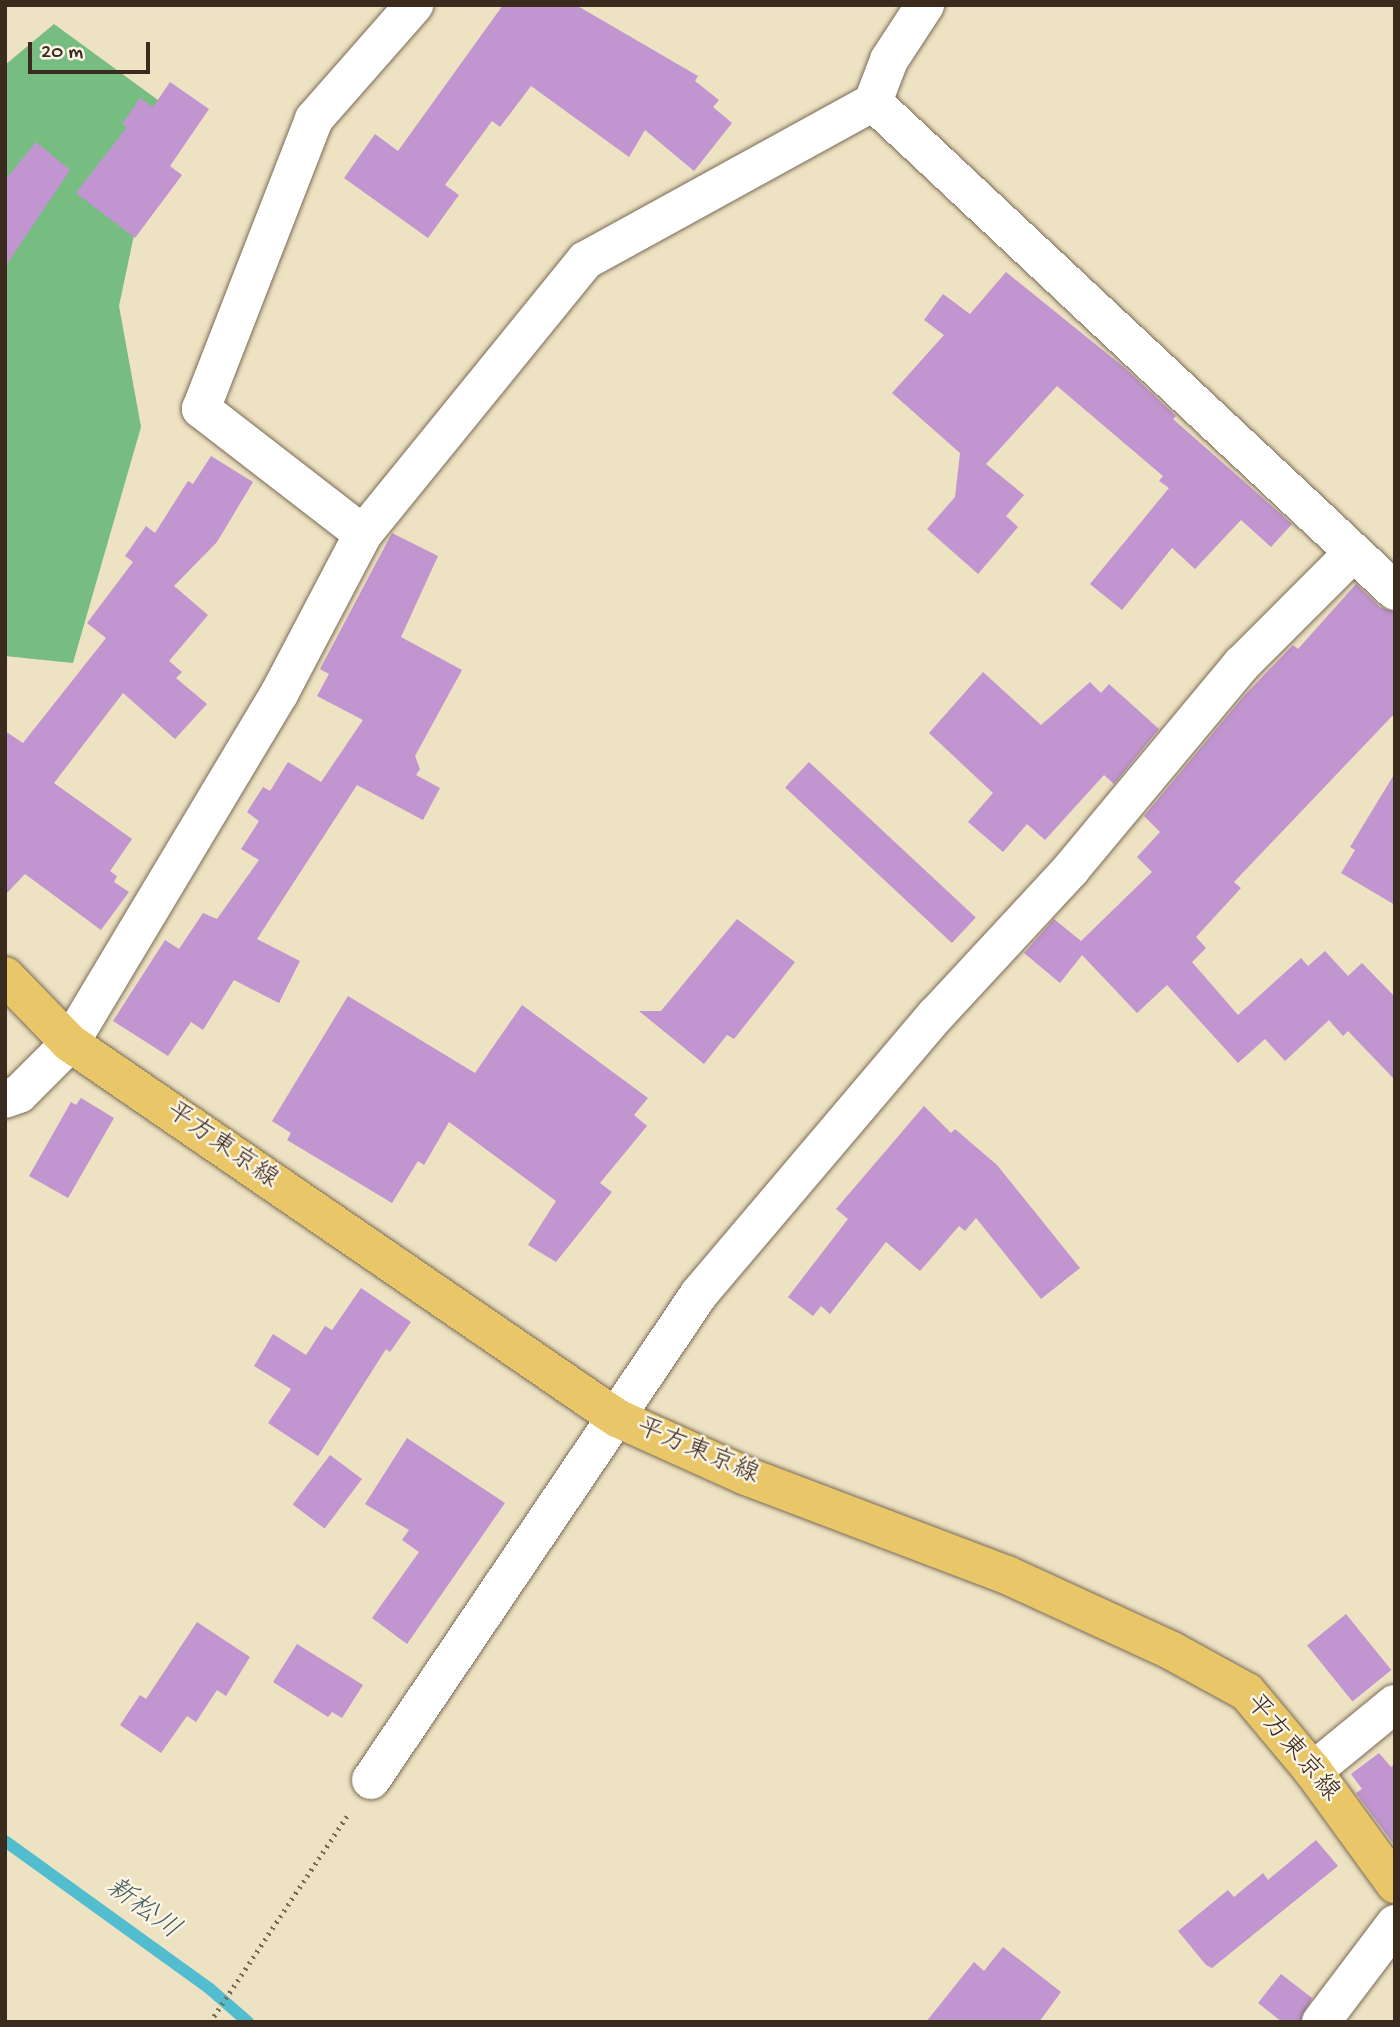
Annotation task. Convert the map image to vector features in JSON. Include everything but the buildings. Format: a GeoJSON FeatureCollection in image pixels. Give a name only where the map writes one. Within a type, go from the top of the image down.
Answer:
{"type":"FeatureCollection","features":[{"type":"Feature","properties":{"kind":"main road","name":"平方東京線"},"geometry":{"type":"LineString","coordinates":[[5,976],[70,1043],[617,1418],[746,1476],[1007,1575],[1172,1651],[1247,1692],[1314,1771],[1395,1884]]}},
{"type":"Feature","properties":{"kind":"street"},"geometry":{"type":"LineString","coordinates":[[363,534],[201,409],[314,119],[414,5]]}},
{"type":"Feature","properties":{"kind":"street"},"geometry":{"type":"LineString","coordinates":[[5,1099],[19,1094],[70,1043],[279,694],[363,534],[586,260],[873,102],[889,60],[925,5]]}},
{"type":"Feature","properties":{"kind":"street"},"geometry":{"type":"LineString","coordinates":[[873,102],[1352,554],[1395,591]]}},
{"type":"Feature","properties":{"kind":"street"},"geometry":{"type":"LineString","coordinates":[[371,1780],[699,1294],[790,1184],[1071,869],[1242,664],[1352,554]]}},
{"type":"Feature","properties":{"kind":"street"},"geometry":{"type":"LineString","coordinates":[[1314,1771],[1395,1704]]}},
{"type":"Feature","properties":{"kind":"street"},"geometry":{"type":"LineString","coordinates":[[1321,2022],[1395,1924]]}},
{"type":"Feature","properties":{"kind":"path"},"geometry":{"type":"LineString","coordinates":[[210,2022],[238,1976],[371,1780]]}},
{"type":"Feature","properties":{"kind":"green space"},"geometry":{"type":"Polygon","coordinates":[[[54,24],[162,103],[119,306],[141,427],[73,663],[5,656],[5,65],[54,24]]]}},
{"type":"Feature","properties":{"kind":"waterway","name":"新松川"},"geometry":{"type":"LineString","coordinates":[[5,1841],[210,1989],[248,2022]]}}]}
